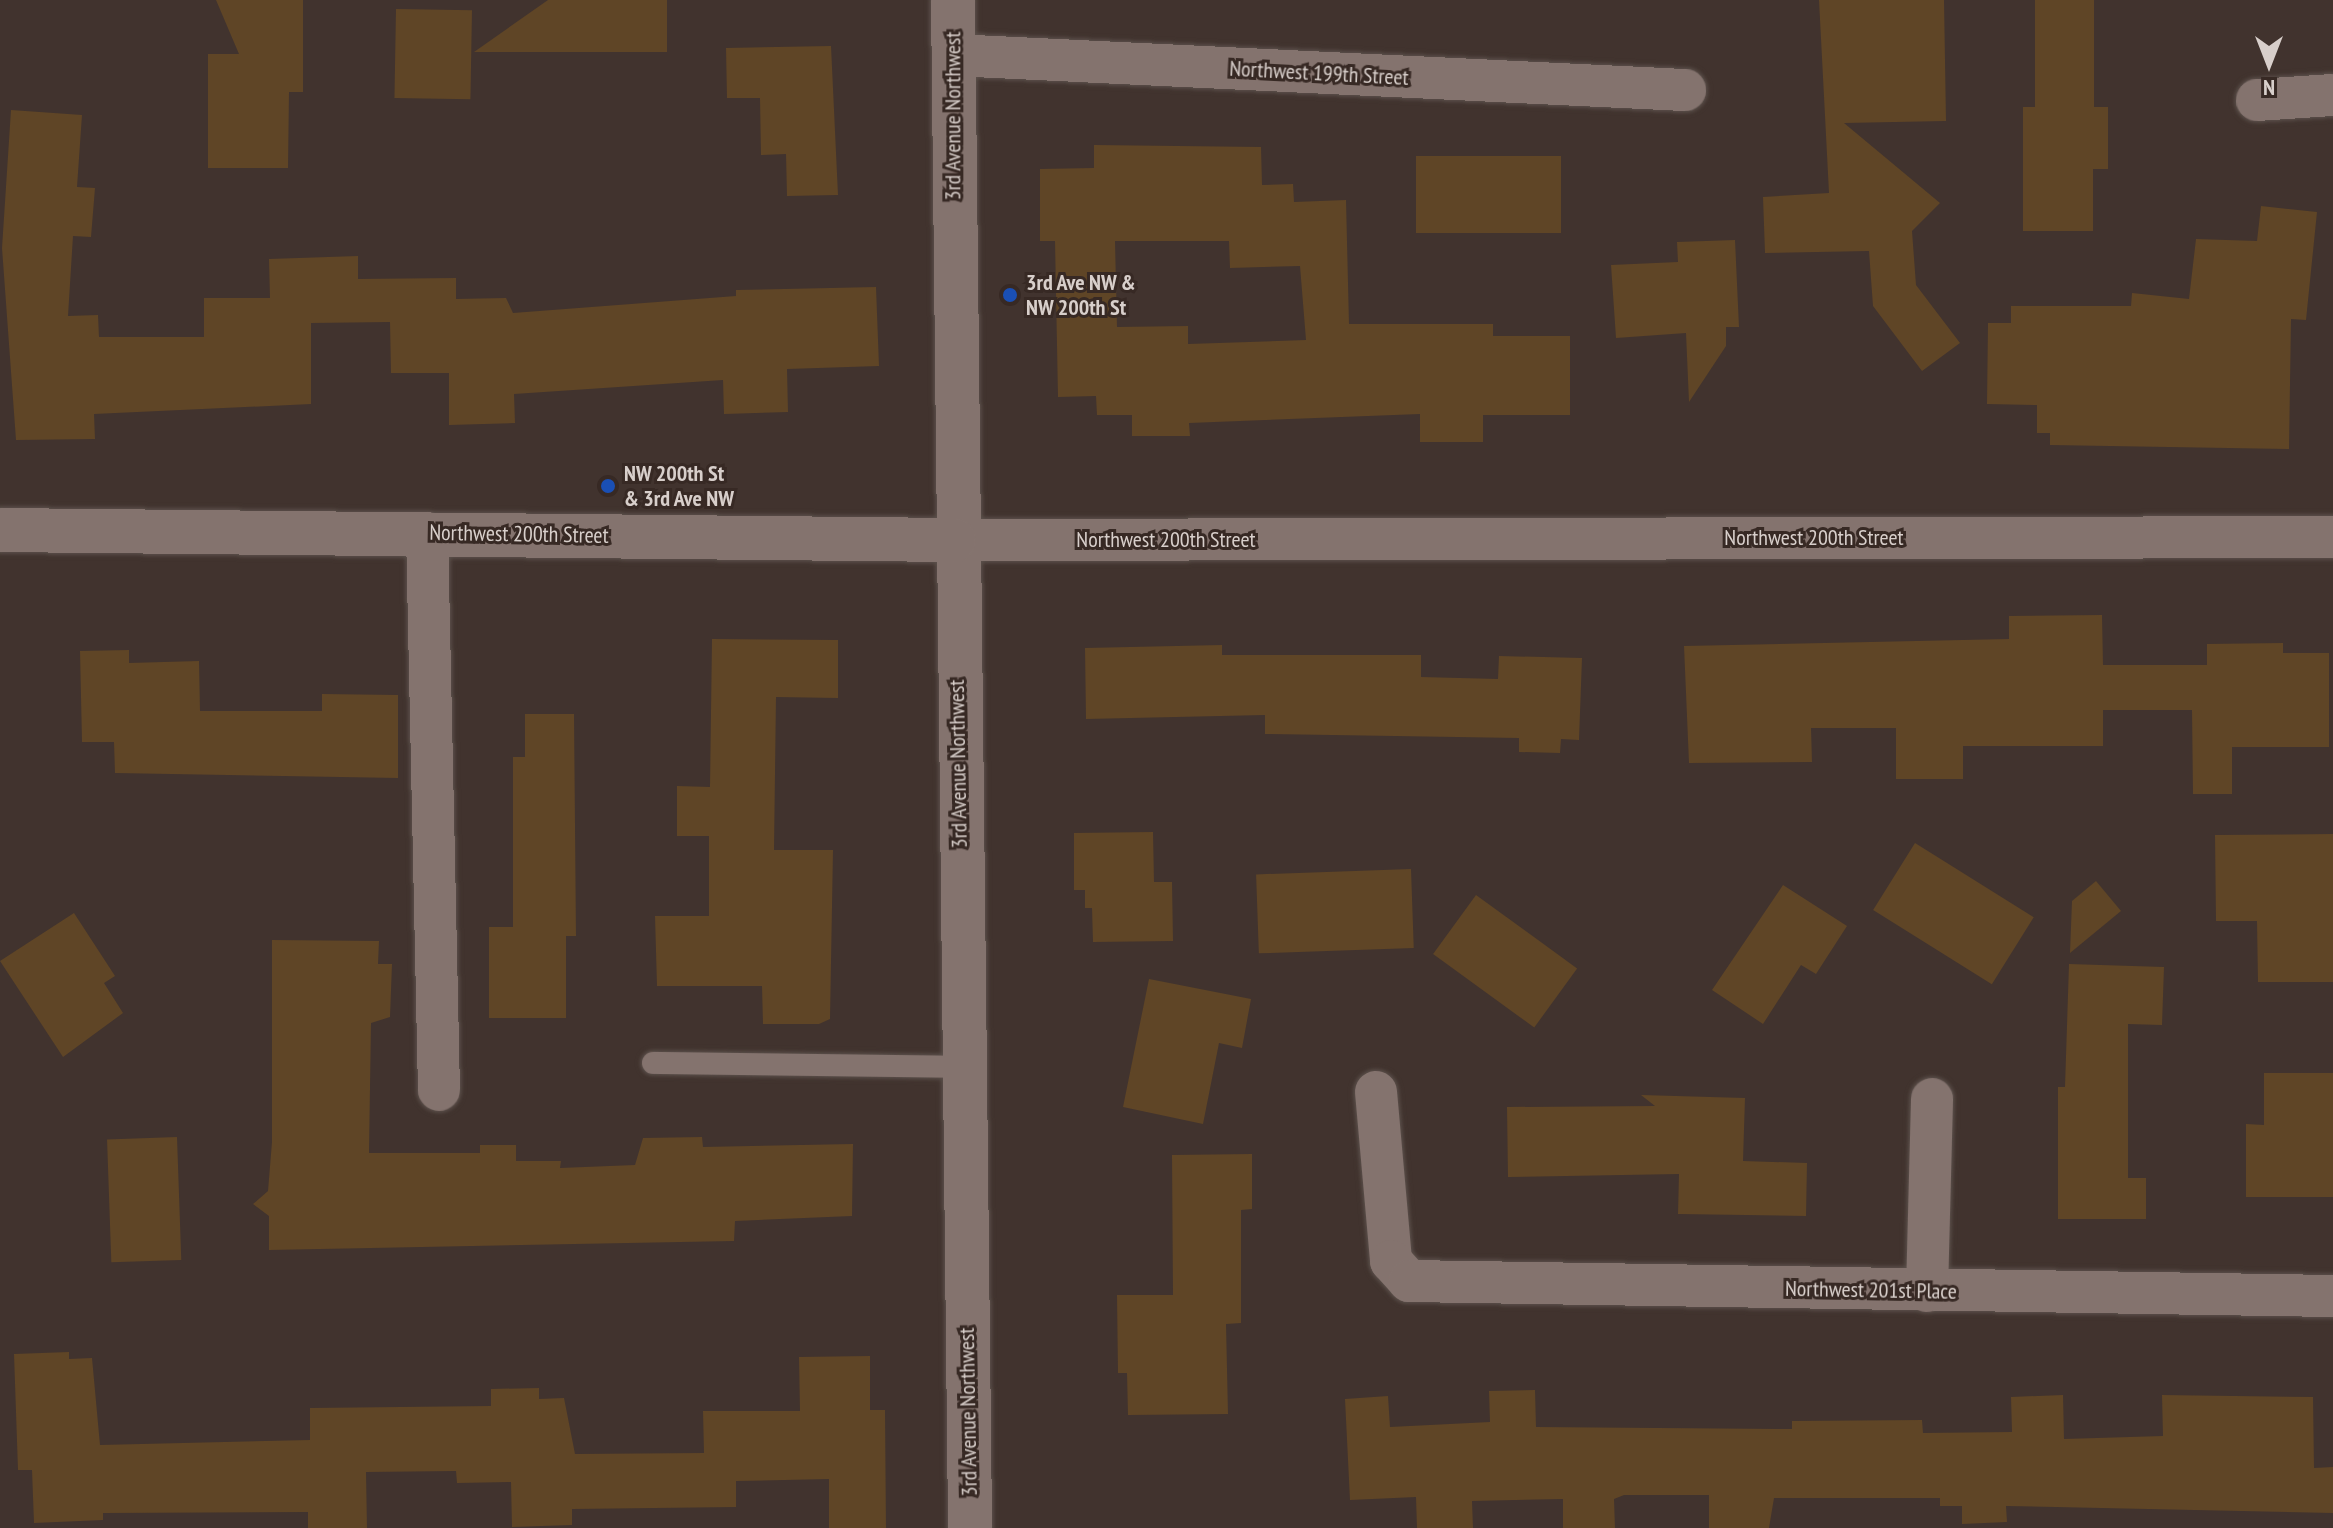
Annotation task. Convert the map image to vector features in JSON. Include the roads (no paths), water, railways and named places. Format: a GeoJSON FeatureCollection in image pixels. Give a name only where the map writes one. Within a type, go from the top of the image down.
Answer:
{"type":"FeatureCollection","features":[{"type":"Feature","properties":{"kind":"street","name":"3rd Avenue Northwest"},"geometry":{"type":"LineString","coordinates":[[953,0],[954,540],[970,1528]]}},
{"type":"Feature","properties":{"kind":"street","name":"Northwest 199th Street"},"geometry":{"type":"LineString","coordinates":[[953,55],[1685,90]]}},
{"type":"Feature","properties":{"kind":"street"},"geometry":{"type":"LineString","coordinates":[[2257,100],[2333,95]]}},
{"type":"Feature","properties":{"kind":"street","name":"Northwest 200th Street"},"geometry":{"type":"LineString","coordinates":[[0,530],[954,540],[2333,537]]}},
{"type":"Feature","properties":{"kind":"street"},"geometry":{"type":"LineString","coordinates":[[427,533],[439,1090]]}},
{"type":"Feature","properties":{"kind":"street","name":"Northwest 201st Place"},"geometry":{"type":"LineString","coordinates":[[1376,1092],[1391,1261],[1396,1275],[1409,1281],[2333,1296]]}},
{"type":"Feature","properties":{"kind":"street"},"geometry":{"type":"LineString","coordinates":[[1927,1291],[1932,1099]]}},
{"type":"Feature","properties":{"kind":"lane"},"geometry":{"type":"LineString","coordinates":[[653,1063],[962,1067]]}},
{"type":"Feature","properties":{"kind":"place","name":"3rd Ave NW & NW 200th St"},"geometry":{"type":"Point","coordinates":[1010,295]}},
{"type":"Feature","properties":{"kind":"place","name":"NW 200th St & 3rd Ave NW"},"geometry":{"type":"Point","coordinates":[608,486]}}]}
